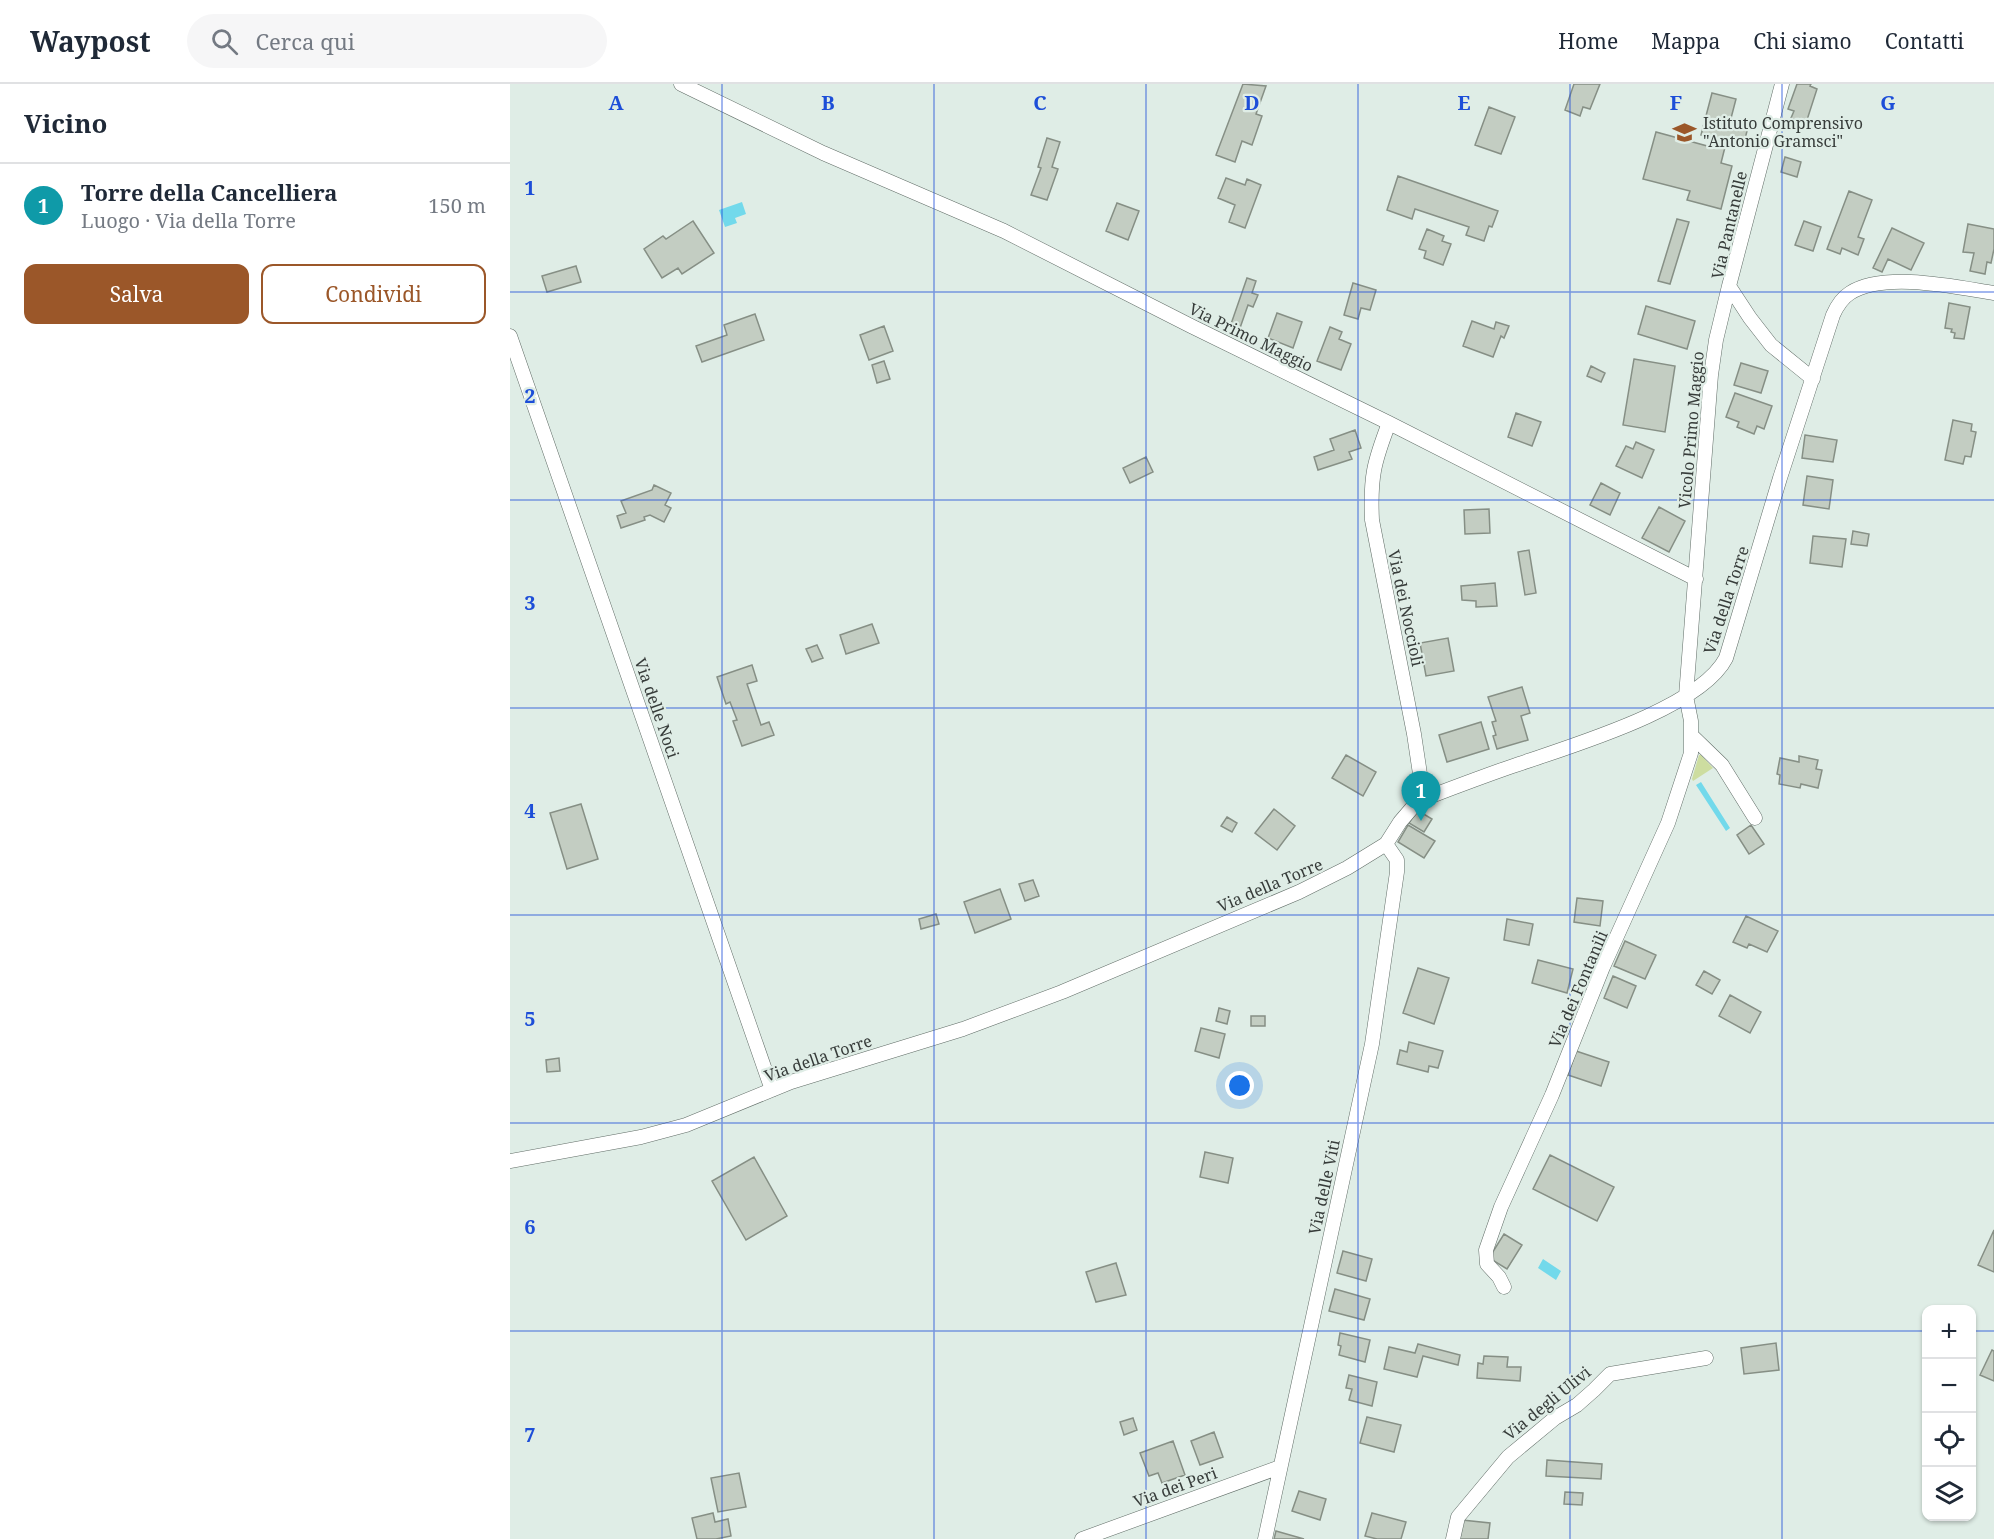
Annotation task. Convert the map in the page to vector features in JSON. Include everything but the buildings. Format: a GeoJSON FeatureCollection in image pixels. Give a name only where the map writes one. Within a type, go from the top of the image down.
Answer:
{"type":"FeatureCollection","features":[{"type":"Feature","properties":{"kind":"street","name":"Via Primo Maggio"},"geometry":{"type":"LineString","coordinates":[[681,84],[823,153],[1004,231],[1696,579]]}},
{"type":"Feature","properties":{"kind":"street","name":"Via Pantanelle"},"geometry":{"type":"LineString","coordinates":[[1779,85],[1729,286],[1771,345],[1813,379]]}},
{"type":"Feature","properties":{"kind":"street","name":"Via della Torre"},"geometry":{"type":"LineString","coordinates":[[510,1161],[657,1133],[708,1117],[772,1090],[846,1064],[983,1022],[1062,992],[1299,892],[1354,864],[1386,844],[1418,801],[1644,718],[1686,696],[1712,678],[1726,658],[1780,478],[1835,310],[1844,298],[1852,291],[1872,285],[1907,282],[1994,293]]}},
{"type":"Feature","properties":{"kind":"street","name":"Vicolo Primo Maggio"},"geometry":{"type":"LineString","coordinates":[[1696,579],[1711,375],[1716,340],[1729,286]]}},
{"type":"Feature","properties":{"kind":"street","name":"Via delle Noci"},"geometry":{"type":"LineString","coordinates":[[510,336],[772,1090]]}},
{"type":"Feature","properties":{"kind":"street","name":"Via dei Noccioli"},"geometry":{"type":"LineString","coordinates":[[1389,423],[1372,471],[1372,520],[1414,734],[1420,774],[1418,801]]}},
{"type":"Feature","properties":{"kind":"street"},"geometry":{"type":"LineString","coordinates":[[1686,696],[1696,579]]}},
{"type":"Feature","properties":{"kind":"street","name":"Via dei Fontanili"},"geometry":{"type":"LineString","coordinates":[[1504,1287],[1499,1277],[1488,1267],[1485,1257],[1493,1228],[1552,1095],[1604,967],[1668,824],[1691,753],[1690,711],[1686,696]]}},
{"type":"Feature","properties":{"kind":"street"},"geometry":{"type":"LineString","coordinates":[[1691,735],[1722,765],[1755,818]]}},
{"type":"Feature","properties":{"kind":"street","name":"Via delle Viti"},"geometry":{"type":"LineString","coordinates":[[1265,1539],[1372,1044],[1397,872],[1396,860],[1386,844]]}},
{"type":"Feature","properties":{"kind":"street","name":"Via degli Ulivi"},"geometry":{"type":"LineString","coordinates":[[1453,1539],[1458,1517],[1508,1457],[1555,1418],[1577,1405],[1605,1377],[1610,1374],[1706,1358]]}},
{"type":"Feature","properties":{"kind":"street","name":"Via dei Peri"},"geometry":{"type":"LineString","coordinates":[[1082,1539],[1280,1467]]}},
{"type":"Feature","properties":{"kind":"green space"},"geometry":{"type":"Polygon","coordinates":[[[1699,755],[1713,768],[1693,781],[1692,779],[1699,755]]]}},
{"type":"Feature","properties":{"kind":"water"},"geometry":{"type":"Polygon","coordinates":[[[742,202],[746,214],[735,218],[737,223],[725,227],[719,210],[742,202]]]}},
{"type":"Feature","properties":{"kind":"water"},"geometry":{"type":"Polygon","coordinates":[[[1701,782],[1730,828],[1726,831],[1696,785],[1701,782]]]}},
{"type":"Feature","properties":{"kind":"water"},"geometry":{"type":"Polygon","coordinates":[[[1543,1259],[1561,1271],[1556,1280],[1538,1268],[1543,1259]]]}},
{"type":"Feature","properties":{"kind":"place","name":"Istituto Comprensivo \"Antonio Gramsci\""},"geometry":{"type":"Point","coordinates":[1685,132]}},
{"type":"Feature","properties":{"kind":"place","name":"Torre della Cancelliera"},"geometry":{"type":"Point","coordinates":[1421,821]}}]}
